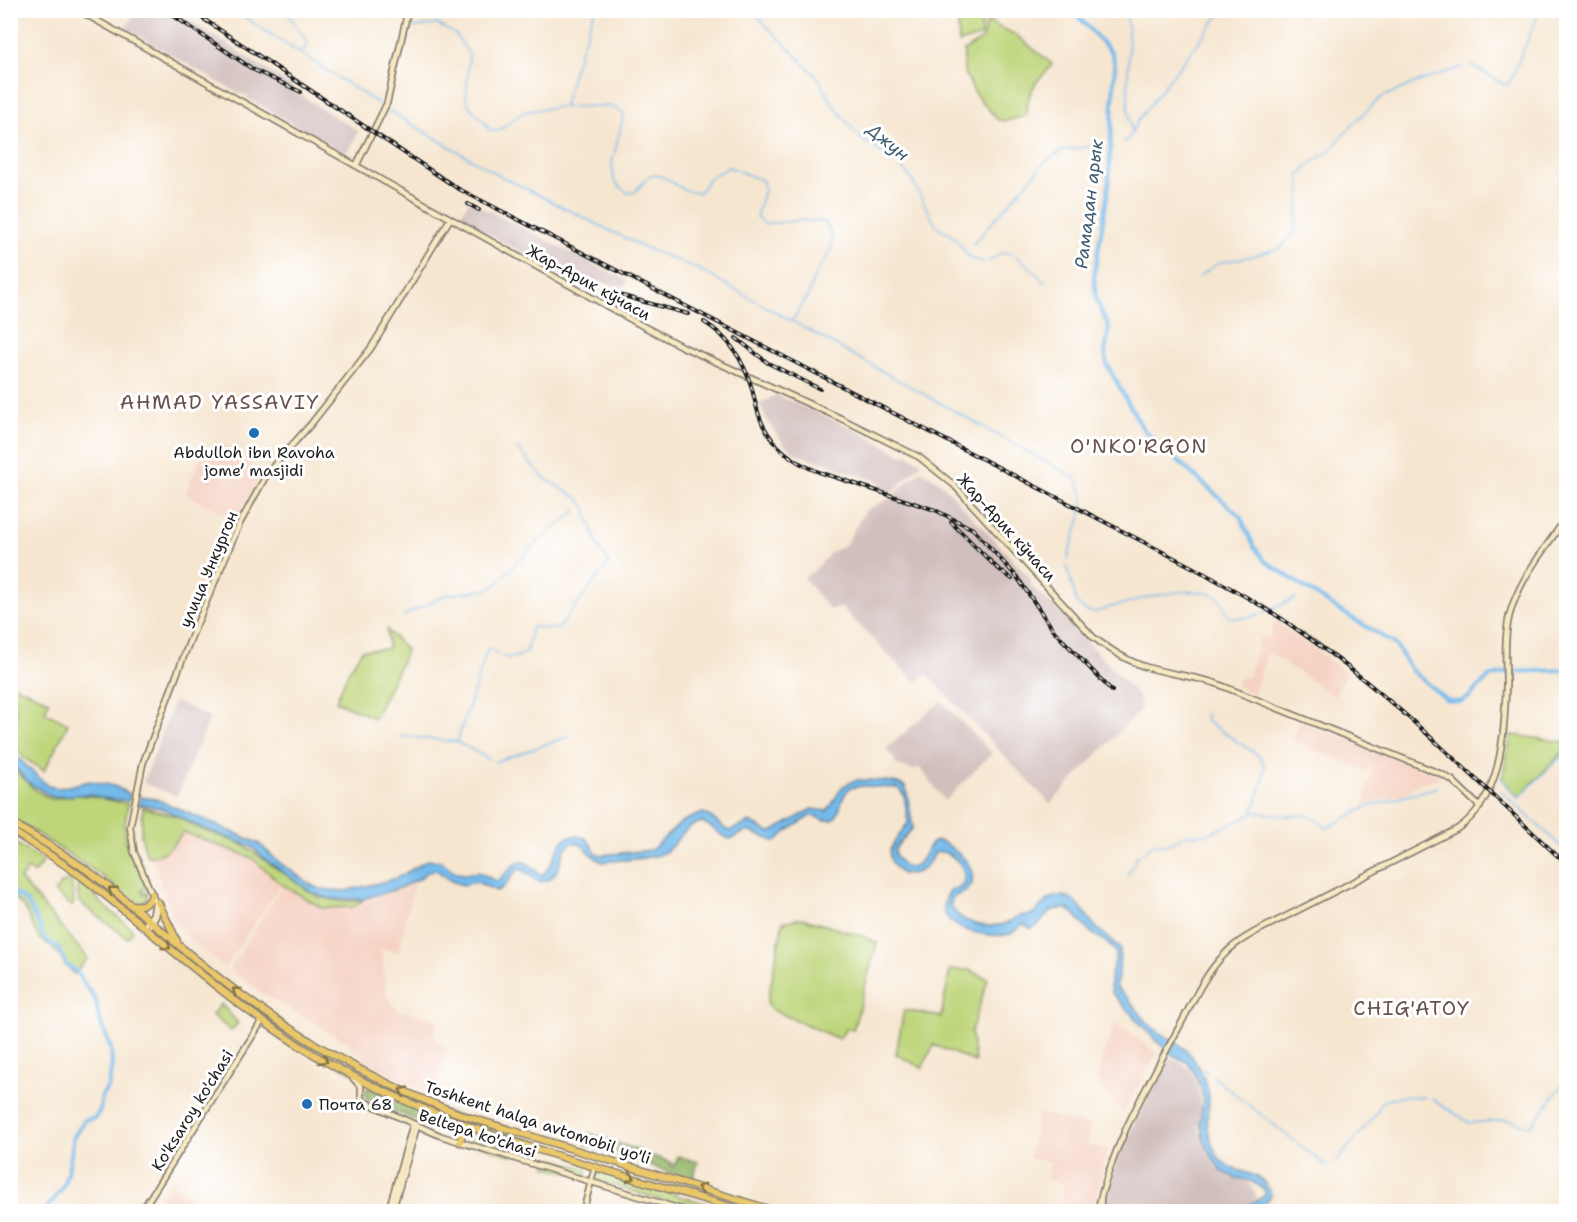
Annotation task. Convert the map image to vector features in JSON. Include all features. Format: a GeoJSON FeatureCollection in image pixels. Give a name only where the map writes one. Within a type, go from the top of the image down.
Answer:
{"type":"FeatureCollection","features":[{"type":"Feature","properties":{"kind":"highway","name":"Toshkent halqa avtomobil yo'li"},"geometry":{"type":"LineString","coordinates":[[10,822],[94,876],[264,1012],[361,1071],[442,1108],[778,1212]]}},
{"type":"Feature","properties":{"kind":"highway","name":"Toshkent halqa avtomobil yo'li"},"geometry":{"type":"LineString","coordinates":[[10,830],[89,882],[227,996],[262,1021],[369,1085],[464,1124],[747,1212]]}},
{"type":"Feature","properties":{"kind":"highway"},"geometry":{"type":"LineString","coordinates":[[89,882],[94,876]]}},
{"type":"Feature","properties":{"kind":"highway"},"geometry":{"type":"LineString","coordinates":[[130,904],[145,904],[150,900],[152,894]]}},
{"type":"Feature","properties":{"kind":"highway"},"geometry":{"type":"LineString","coordinates":[[158,902],[180,946]]}},
{"type":"Feature","properties":{"kind":"highway"},"geometry":{"type":"LineString","coordinates":[[459,1142],[464,1124]]}},
{"type":"Feature","properties":{"kind":"highway"},"geometry":{"type":"LineString","coordinates":[[555,1154],[557,1145]]}},
{"type":"Feature","properties":{"kind":"highway"},"geometry":{"type":"LineString","coordinates":[[671,1189],[673,1180]]}},
{"type":"Feature","properties":{"kind":"main road","name":"Жар-Арик кўчаси"},"geometry":{"type":"LineString","coordinates":[[78,10],[681,346],[840,418],[919,457],[954,485],[1093,637],[1119,654],[1148,667],[1215,683],[1441,774],[1452,780],[1480,807]]}},
{"type":"Feature","properties":{"kind":"main road"},"geometry":{"type":"LineString","coordinates":[[357,164],[387,103],[408,10]]}},
{"type":"Feature","properties":{"kind":"main road","name":"улица Ункургон"},"geometry":{"type":"LineString","coordinates":[[133,809],[152,737],[190,640],[252,498],[274,464],[311,424],[371,348],[450,219]]}},
{"type":"Feature","properties":{"kind":"main road"},"geometry":{"type":"LineString","coordinates":[[1099,1212],[1107,1172],[1120,1138],[1173,1037],[1211,971],[1226,952],[1238,942],[1456,829],[1480,807],[1493,780],[1499,758],[1504,718],[1506,635],[1509,616],[1527,576],[1566,518]]}},
{"type":"Feature","properties":{"kind":"main road"},"geometry":{"type":"LineString","coordinates":[[133,809],[130,827],[131,843],[152,894],[155,908],[151,922]]}},
{"type":"Feature","properties":{"kind":"main road"},"geometry":{"type":"LineString","coordinates":[[133,809],[134,845],[158,902],[158,910],[145,928]]}},
{"type":"Feature","properties":{"kind":"main road","name":"Ko'ksaroy ko'chasi"},"geometry":{"type":"LineString","coordinates":[[141,1212],[262,1021]]}},
{"type":"Feature","properties":{"kind":"main road"},"geometry":{"type":"LineString","coordinates":[[350,1075],[361,1087],[369,1085]]}},
{"type":"Feature","properties":{"kind":"main road","name":"Beltepa ko'chasi"},"geometry":{"type":"LineString","coordinates":[[361,1087],[361,1100],[459,1142],[690,1212]]}},
{"type":"Feature","properties":{"kind":"main road"},"geometry":{"type":"LineString","coordinates":[[390,1212],[415,1125]]}},
{"type":"Feature","properties":{"kind":"main road"},"geometry":{"type":"LineString","coordinates":[[583,1212],[595,1166]]}},
{"type":"Feature","properties":{"kind":"shaded area"},"geometry":{"type":"Polygon","coordinates":[[[137,11],[172,11],[188,19],[293,87],[292,90],[358,131],[355,140],[345,154],[249,99],[246,95],[240,94],[125,28],[137,11]]]}},
{"type":"Feature","properties":{"kind":"shaded area"},"geometry":{"type":"Polygon","coordinates":[[[469,201],[627,281],[624,287],[581,278],[576,282],[461,219],[469,201]]]}},
{"type":"Feature","properties":{"kind":"shaded area"},"geometry":{"type":"Polygon","coordinates":[[[776,395],[857,430],[903,456],[907,454],[922,463],[891,493],[880,489],[880,482],[797,454],[785,445],[768,422],[760,404],[776,395]]]}},
{"type":"Feature","properties":{"kind":"shaded area"},"geometry":{"type":"Polygon","coordinates":[[[221,442],[261,475],[237,519],[185,494],[202,454],[207,456],[221,442]]]}},
{"type":"Feature","properties":{"kind":"shaded area"},"geometry":{"type":"Polygon","coordinates":[[[921,470],[940,482],[1028,576],[1032,587],[1088,637],[1086,641],[1138,696],[1141,709],[1050,804],[926,673],[916,683],[842,608],[829,609],[804,578],[817,568],[830,553],[845,545],[866,510],[889,499],[921,470]]]}},
{"type":"Feature","properties":{"kind":"shaded area"},"geometry":{"type":"Polygon","coordinates":[[[1276,620],[1346,673],[1334,696],[1268,652],[1253,694],[1236,686],[1239,678],[1248,677],[1260,637],[1269,639],[1276,620]]]}},
{"type":"Feature","properties":{"kind":"shaded area"},"geometry":{"type":"Polygon","coordinates":[[[174,701],[210,717],[177,796],[143,783],[174,701]]]}},
{"type":"Feature","properties":{"kind":"shaded area"},"geometry":{"type":"Polygon","coordinates":[[[941,701],[992,753],[945,801],[919,767],[914,770],[895,764],[896,761],[886,749],[941,701]]]}},
{"type":"Feature","properties":{"kind":"shaded area"},"geometry":{"type":"Polygon","coordinates":[[[1300,721],[1439,775],[1439,779],[1419,782],[1405,794],[1382,799],[1364,807],[1371,772],[1292,741],[1300,721]]]}},
{"type":"Feature","properties":{"kind":"shaded area"},"geometry":{"type":"Polygon","coordinates":[[[183,832],[252,858],[281,884],[225,968],[189,938],[174,921],[152,857],[173,847],[183,832]]]}},
{"type":"Feature","properties":{"kind":"shaded area"},"geometry":{"type":"Polygon","coordinates":[[[414,884],[398,952],[381,949],[387,997],[397,1010],[438,1020],[433,1037],[447,1049],[435,1095],[369,1068],[363,1061],[363,1053],[353,1050],[352,1045],[259,991],[229,970],[283,885],[321,908],[353,907],[414,884]]]}},
{"type":"Feature","properties":{"kind":"shaded area"},"geometry":{"type":"Polygon","coordinates":[[[1115,1023],[1157,1053],[1123,1114],[1097,1080],[1103,1053],[1115,1023]]]}},
{"type":"Feature","properties":{"kind":"shaded area"},"geometry":{"type":"Polygon","coordinates":[[[1169,1059],[1190,1069],[1198,1086],[1201,1106],[1198,1126],[1207,1153],[1218,1170],[1230,1178],[1250,1183],[1257,1197],[1241,1211],[1104,1212],[1118,1154],[1169,1059]]]}},
{"type":"Feature","properties":{"kind":"shaded area"},"geometry":{"type":"Polygon","coordinates":[[[1038,1113],[1091,1125],[1087,1145],[1107,1150],[1093,1211],[1059,1211],[1064,1184],[1046,1179],[1051,1162],[1029,1158],[1038,1113]]]}},
{"type":"Feature","properties":{"kind":"shaded area"},"geometry":{"type":"Polygon","coordinates":[[[170,1182],[207,1211],[151,1211],[170,1182]]]}},
{"type":"Feature","properties":{"kind":"green space"},"geometry":{"type":"Polygon","coordinates":[[[957,10],[1009,11],[994,19],[982,18],[981,36],[959,43],[957,10]]]}},
{"type":"Feature","properties":{"kind":"green space"},"geometry":{"type":"Polygon","coordinates":[[[987,21],[1016,35],[1052,64],[1034,87],[1028,101],[1026,116],[1006,121],[998,120],[976,95],[964,72],[964,51],[982,39],[987,21]]]}},
{"type":"Feature","properties":{"kind":"green space"},"geometry":{"type":"Polygon","coordinates":[[[387,630],[406,649],[374,718],[336,701],[348,672],[362,650],[388,649],[387,630]]]}},
{"type":"Feature","properties":{"kind":"green space"},"geometry":{"type":"Polygon","coordinates":[[[11,684],[49,701],[45,712],[68,724],[44,771],[24,758],[17,750],[12,735],[16,710],[11,699],[11,684]]]}},
{"type":"Feature","properties":{"kind":"green space"},"geometry":{"type":"Polygon","coordinates":[[[1511,735],[1566,742],[1566,749],[1518,798],[1502,779],[1511,735]]]}},
{"type":"Feature","properties":{"kind":"green space"},"geometry":{"type":"Polygon","coordinates":[[[10,765],[35,790],[51,799],[76,795],[128,804],[125,824],[126,842],[147,888],[142,890],[143,894],[148,892],[147,900],[141,903],[135,902],[96,872],[11,817],[10,765]]]}},
{"type":"Feature","properties":{"kind":"green space"},"geometry":{"type":"Polygon","coordinates":[[[143,807],[179,817],[198,828],[240,843],[318,897],[339,901],[362,901],[353,907],[322,908],[281,884],[252,858],[183,832],[163,853],[147,856],[141,836],[143,807]]]}},
{"type":"Feature","properties":{"kind":"green space"},"geometry":{"type":"Polygon","coordinates":[[[10,840],[44,861],[34,873],[28,869],[20,879],[88,958],[74,974],[51,946],[39,939],[24,907],[11,896],[10,840]]]}},
{"type":"Feature","properties":{"kind":"green space"},"geometry":{"type":"Polygon","coordinates":[[[71,879],[74,902],[72,906],[54,892],[61,884],[71,879]]]}},
{"type":"Feature","properties":{"kind":"green space"},"geometry":{"type":"Polygon","coordinates":[[[84,883],[102,904],[132,929],[133,931],[127,938],[79,902],[77,887],[84,883]]]}},
{"type":"Feature","properties":{"kind":"green space"},"geometry":{"type":"Polygon","coordinates":[[[801,918],[862,936],[877,943],[853,1030],[847,1028],[839,1039],[773,1010],[767,1004],[783,922],[801,918]]]}},
{"type":"Feature","properties":{"kind":"green space"},"geometry":{"type":"Polygon","coordinates":[[[152,928],[260,1012],[316,1050],[346,1067],[419,1101],[551,1146],[551,1148],[421,1104],[347,1070],[295,1039],[245,1004],[152,928]]]}},
{"type":"Feature","properties":{"kind":"green space"},"geometry":{"type":"Polygon","coordinates":[[[950,970],[969,970],[988,979],[971,1031],[975,1062],[934,1045],[922,1068],[896,1054],[904,1010],[941,1017],[950,970]]]}},
{"type":"Feature","properties":{"kind":"green space"},"geometry":{"type":"Polygon","coordinates":[[[221,1004],[238,1023],[231,1031],[212,1015],[221,1004]]]}},
{"type":"Feature","properties":{"kind":"green space"},"geometry":{"type":"Polygon","coordinates":[[[369,1088],[446,1122],[450,1128],[448,1134],[368,1100],[365,1090],[369,1088]]]}},
{"type":"Feature","properties":{"kind":"green space"},"geometry":{"type":"Polygon","coordinates":[[[589,1133],[610,1140],[606,1152],[585,1145],[589,1133]]]}},
{"type":"Feature","properties":{"kind":"green space"},"geometry":{"type":"Polygon","coordinates":[[[473,1134],[513,1146],[512,1154],[468,1142],[469,1135],[473,1134]]]}},
{"type":"Feature","properties":{"kind":"green space"},"geometry":{"type":"Polygon","coordinates":[[[615,1142],[672,1163],[671,1166],[674,1167],[678,1156],[698,1162],[693,1180],[612,1154],[615,1142]]]}},
{"type":"Feature","properties":{"kind":"green space"},"geometry":{"type":"Polygon","coordinates":[[[547,1159],[587,1169],[587,1176],[547,1167],[547,1159]]]}},
{"type":"Feature","properties":{"kind":"green space"},"geometry":{"type":"Polygon","coordinates":[[[598,1172],[731,1211],[697,1211],[598,1181],[596,1177],[598,1172]]]}},
{"type":"Feature","properties":{"kind":"water"},"geometry":{"type":"Polygon","coordinates":[[[11,745],[17,757],[48,786],[60,788],[90,781],[114,786],[130,794],[129,801],[100,798],[90,794],[52,797],[29,783],[11,763],[11,745]]]}},
{"type":"Feature","properties":{"kind":"water"},"geometry":{"type":"Polygon","coordinates":[[[858,780],[891,782],[906,787],[913,827],[895,850],[899,861],[906,867],[918,864],[929,846],[936,841],[949,846],[967,862],[972,872],[972,884],[965,892],[953,897],[950,905],[954,912],[967,921],[991,926],[1007,923],[1017,917],[1032,914],[1048,900],[1057,896],[1068,897],[1078,904],[1096,927],[1120,949],[1116,985],[1119,991],[1153,1028],[1185,1049],[1198,1065],[1209,1094],[1208,1127],[1216,1153],[1230,1167],[1261,1179],[1267,1185],[1271,1195],[1267,1201],[1250,1208],[1249,1211],[1242,1211],[1246,1206],[1265,1195],[1264,1189],[1251,1181],[1235,1178],[1221,1171],[1208,1151],[1200,1122],[1203,1101],[1201,1088],[1193,1070],[1187,1062],[1173,1055],[1156,1041],[1112,993],[1110,977],[1116,953],[1113,948],[1089,931],[1068,909],[1053,910],[1037,926],[1031,929],[1023,924],[1011,934],[995,935],[965,930],[950,920],[944,911],[949,891],[961,887],[964,881],[959,862],[948,854],[936,852],[919,872],[902,874],[895,867],[889,854],[894,842],[908,823],[904,795],[898,788],[862,786],[850,788],[833,820],[823,820],[812,815],[787,831],[776,842],[747,831],[731,839],[727,838],[702,822],[688,828],[671,847],[656,856],[603,862],[581,845],[573,843],[565,849],[559,867],[547,880],[535,880],[519,869],[504,887],[496,891],[477,882],[463,885],[451,881],[436,870],[427,872],[419,879],[397,889],[363,899],[329,899],[311,892],[266,860],[252,847],[200,827],[164,809],[139,805],[140,797],[156,799],[258,843],[280,863],[313,886],[320,889],[345,891],[397,878],[428,860],[441,861],[456,873],[479,872],[496,881],[520,862],[530,865],[541,875],[550,865],[560,845],[570,837],[585,838],[597,854],[602,855],[651,850],[683,821],[703,813],[729,831],[750,822],[770,833],[812,809],[827,811],[842,788],[858,780]]]}},
{"type":"Feature","properties":{"kind":"waterway"},"geometry":{"type":"LineString","coordinates":[[233,10],[379,104]]}},
{"type":"Feature","properties":{"kind":"waterway"},"geometry":{"type":"LineString","coordinates":[[285,10],[308,43],[301,53]]}},
{"type":"Feature","properties":{"kind":"waterway"},"geometry":{"type":"LineString","coordinates":[[564,106],[574,69],[595,10]]}},
{"type":"Feature","properties":{"kind":"waterway","name":"Джун"},"geometry":{"type":"LineString","coordinates":[[751,10],[819,79],[834,106],[860,138],[898,163],[912,180],[936,226],[954,237],[970,258],[983,262]]}},
{"type":"Feature","properties":{"kind":"waterway","name":"Рамадан арык"},"geometry":{"type":"LineString","coordinates":[[1072,10],[1112,53],[1115,66],[1108,191],[1094,275],[1096,299],[1109,328],[1105,352],[1107,365],[1143,429],[1240,516],[1254,546],[1265,561],[1395,644],[1412,671],[1447,700],[1460,702],[1469,697],[1489,677],[1509,672],[1566,670]]}},
{"type":"Feature","properties":{"kind":"waterway"},"geometry":{"type":"LineString","coordinates":[[1125,10],[1128,40],[1128,101],[1132,131]]}},
{"type":"Feature","properties":{"kind":"waterway"},"geometry":{"type":"LineString","coordinates":[[1124,142],[1128,140],[1139,119],[1223,10]]}},
{"type":"Feature","properties":{"kind":"waterway"},"geometry":{"type":"LineString","coordinates":[[1471,65],[1505,85],[1509,84],[1539,13]]}},
{"type":"Feature","properties":{"kind":"waterway"},"geometry":{"type":"LineString","coordinates":[[411,28],[437,24],[455,34],[469,54],[466,100],[489,130],[498,131],[524,112],[557,107],[609,106],[624,113],[612,163],[614,181],[627,193],[635,192],[650,175],[664,178],[685,190],[700,192],[709,178],[729,167],[763,181],[764,190],[756,217],[765,224],[803,220],[825,222],[830,231],[832,245],[813,280],[808,296],[792,321]]}},
{"type":"Feature","properties":{"kind":"waterway"},"geometry":{"type":"LineString","coordinates":[[1306,167],[1331,149],[1380,98],[1462,67]]}},
{"type":"Feature","properties":{"kind":"waterway"},"geometry":{"type":"LineString","coordinates":[[389,111],[502,177],[643,247],[698,269],[1075,478],[1081,487],[1083,507],[1068,559]]}},
{"type":"Feature","properties":{"kind":"waterway"},"geometry":{"type":"LineString","coordinates":[[973,244],[1046,161],[1062,151],[1090,146]]}},
{"type":"Feature","properties":{"kind":"waterway"},"geometry":{"type":"LineString","coordinates":[[1200,276],[1218,263],[1281,248],[1296,230],[1301,188],[1299,176],[1306,167]]}},
{"type":"Feature","properties":{"kind":"waterway","name":"Джун"},"geometry":{"type":"LineString","coordinates":[[989,261],[1002,253],[1013,255],[1045,283]]}},
{"type":"Feature","properties":{"kind":"waterway"},"geometry":{"type":"LineString","coordinates":[[457,742],[488,648],[506,658],[526,652],[532,627],[558,629],[609,563],[597,543],[585,507],[579,499],[544,478],[517,448]]}},
{"type":"Feature","properties":{"kind":"waterway"},"geometry":{"type":"LineString","coordinates":[[403,616],[446,595],[485,590],[494,586],[538,541],[577,510]]}},
{"type":"Feature","properties":{"kind":"waterway"},"geometry":{"type":"LineString","coordinates":[[1067,566],[1077,604],[1090,612],[1166,594],[1195,592],[1219,598],[1228,616],[1243,618],[1262,613],[1296,598]]}},
{"type":"Feature","properties":{"kind":"waterway"},"geometry":{"type":"LineString","coordinates":[[1128,875],[1137,856],[1154,844],[1164,845],[1184,835],[1208,834],[1253,812],[1262,784],[1265,764],[1258,755],[1206,721],[1206,713]]}},
{"type":"Feature","properties":{"kind":"waterway"},"geometry":{"type":"LineString","coordinates":[[400,736],[457,742],[489,759]]}},
{"type":"Feature","properties":{"kind":"waterway"},"geometry":{"type":"LineString","coordinates":[[495,762],[570,736]]}},
{"type":"Feature","properties":{"kind":"waterway"},"geometry":{"type":"LineString","coordinates":[[1502,779],[1518,798],[1566,752]]}},
{"type":"Feature","properties":{"kind":"waterway"},"geometry":{"type":"LineString","coordinates":[[1254,812],[1289,816],[1305,815],[1317,820],[1327,828],[1367,807],[1438,787]]}},
{"type":"Feature","properties":{"kind":"waterway"},"geometry":{"type":"LineString","coordinates":[[1501,791],[1566,851]]}},
{"type":"Feature","properties":{"kind":"waterway"},"geometry":{"type":"LineString","coordinates":[[10,890],[27,902],[42,935],[58,947],[66,965],[76,971],[96,1001],[98,1015],[111,1049],[112,1064],[109,1085],[102,1096],[100,1110],[95,1118],[85,1120],[74,1136],[63,1187],[44,1212]]}},
{"type":"Feature","properties":{"kind":"waterway"},"geometry":{"type":"LineString","coordinates":[[1200,1073],[1205,1070],[1207,1072]]}},
{"type":"Feature","properties":{"kind":"waterway"},"geometry":{"type":"LineString","coordinates":[[1212,1076],[1325,1165],[1330,1165]]}},
{"type":"Feature","properties":{"kind":"waterway"},"geometry":{"type":"LineString","coordinates":[[1432,1099],[1470,1123],[1505,1120],[1531,1126],[1566,1080]]}},
{"type":"Feature","properties":{"kind":"waterway"},"geometry":{"type":"LineString","coordinates":[[1337,1161],[1378,1111],[1381,1102],[1398,1097],[1425,1097]]}},
{"type":"Feature","properties":{"kind":"railway"},"geometry":{"type":"LineString","coordinates":[[165,10],[254,70],[301,92]]}},
{"type":"Feature","properties":{"kind":"railway"},"geometry":{"type":"LineString","coordinates":[[190,10],[457,188],[1190,566],[1259,605],[1299,631],[1370,684],[1437,743],[1566,864]]}},
{"type":"Feature","properties":{"kind":"railway"},"geometry":{"type":"LineString","coordinates":[[468,204],[479,210]]}},
{"type":"Feature","properties":{"kind":"railway"},"geometry":{"type":"LineString","coordinates":[[605,291],[688,314]]}},
{"type":"Feature","properties":{"kind":"railway"},"geometry":{"type":"LineString","coordinates":[[704,322],[728,342],[740,359],[749,379],[761,420],[773,441],[786,454],[819,472],[935,510],[973,529],[1017,577],[1054,631],[1112,691]]}},
{"type":"Feature","properties":{"kind":"railway"},"geometry":{"type":"LineString","coordinates":[[736,338],[768,363],[820,389]]}},
{"type":"Feature","properties":{"kind":"railway"},"geometry":{"type":"LineString","coordinates":[[951,522],[996,567],[1012,579]]}},
{"type":"Feature","properties":{"kind":"place","name":"Abdulloh ibn Ravoha jome’ masjidi"},"geometry":{"type":"Point","coordinates":[254,433]}},
{"type":"Feature","properties":{"kind":"place","name":"Почта 68"},"geometry":{"type":"Point","coordinates":[307,1104]}},
{"type":"Feature","properties":{"kind":"district","name":"AHMAD YASSAVIY"},"geometry":{"type":"Point","coordinates":[220,402]}},
{"type":"Feature","properties":{"kind":"district","name":"O'NKO'RGON"},"geometry":{"type":"Point","coordinates":[1139,446]}},
{"type":"Feature","properties":{"kind":"district","name":"CHIG'ATOY"},"geometry":{"type":"Point","coordinates":[1412,1008]}}]}
